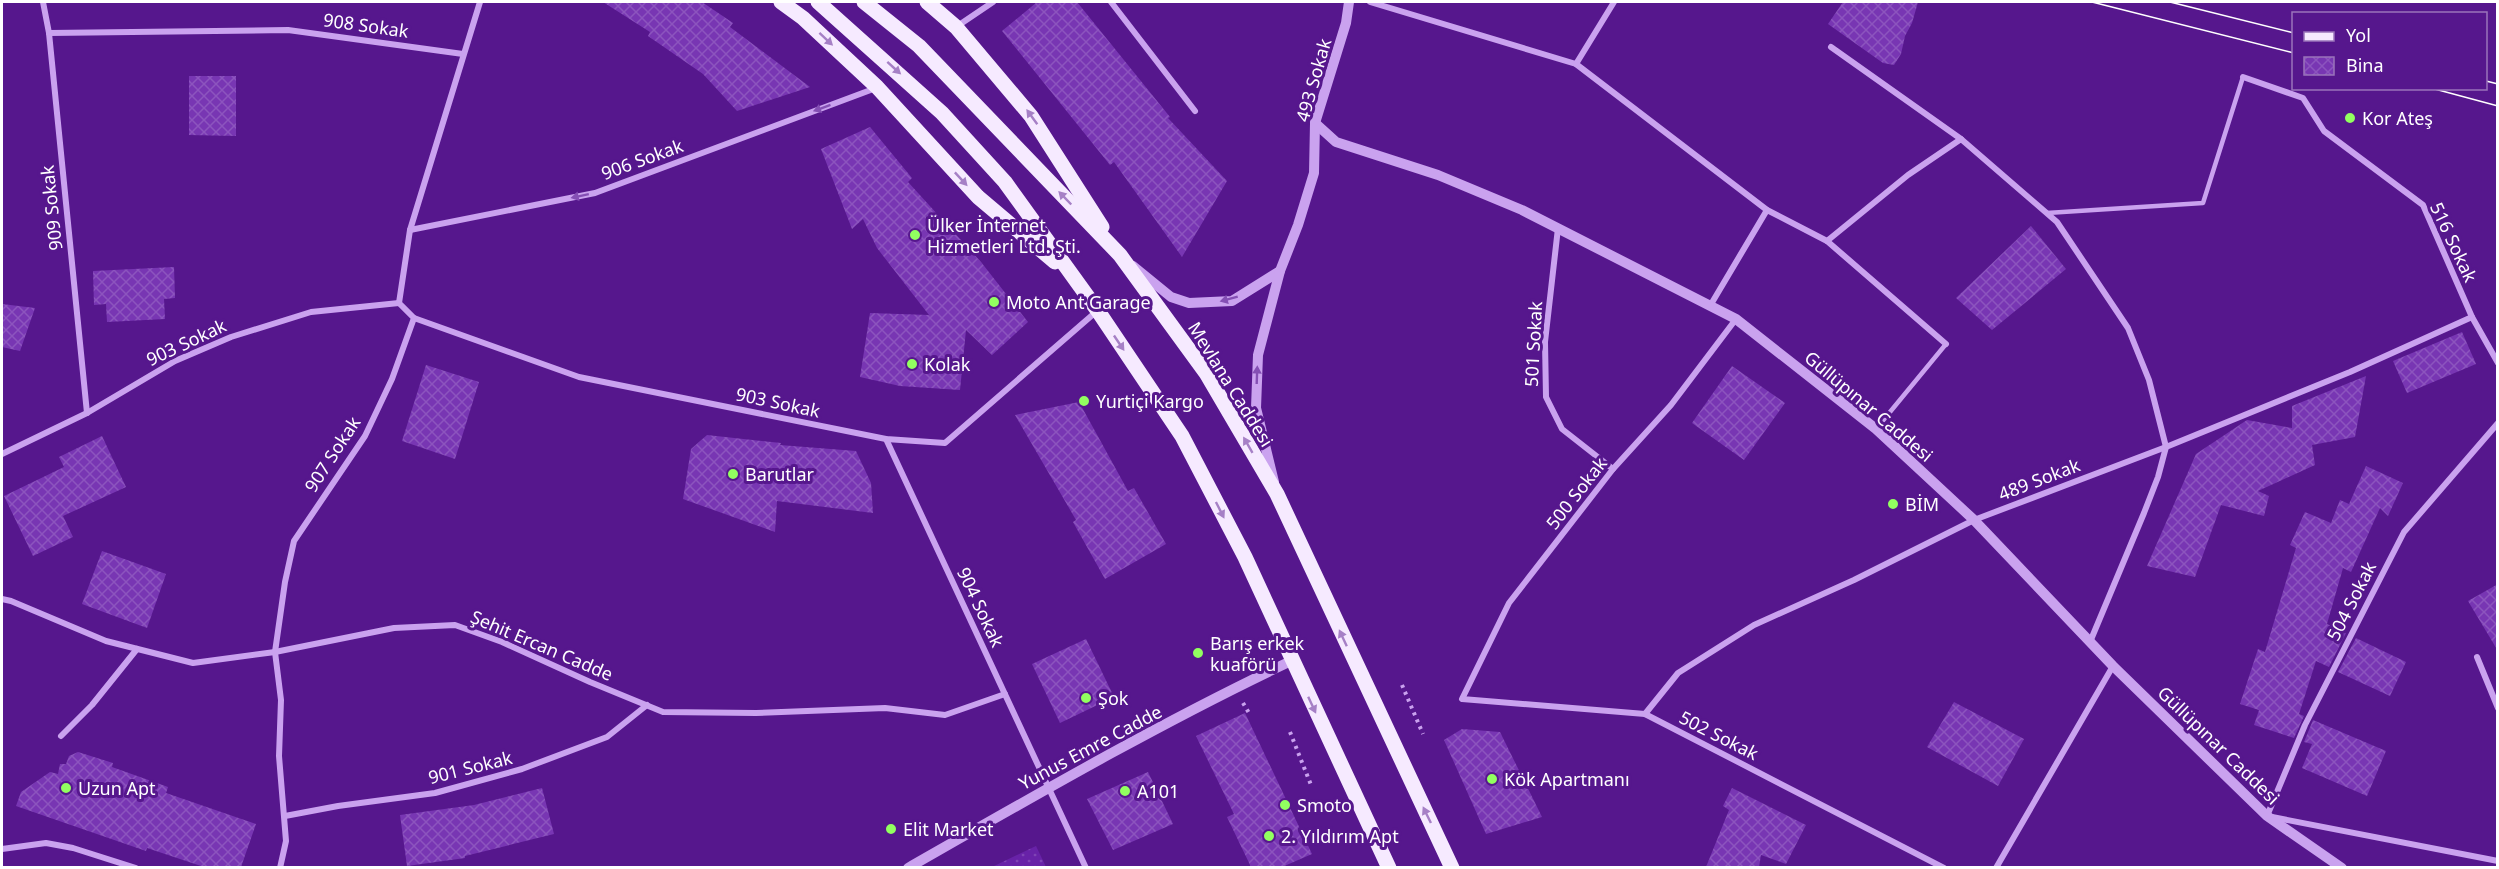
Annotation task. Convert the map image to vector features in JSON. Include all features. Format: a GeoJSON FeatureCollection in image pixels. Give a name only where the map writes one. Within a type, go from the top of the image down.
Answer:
{"type":"FeatureCollection","features":[{"type":"Feature","properties":{"kind":"main road"},"geometry":{"type":"LineString","coordinates":[[781,2],[802,18],[877,87],[978,197],[1074,278]]}},
{"type":"Feature","properties":{"kind":"main road"},"geometry":{"type":"LineString","coordinates":[[818,2],[942,112],[1005,182],[1098,310],[1182,436],[1245,557],[1291,661],[1389,867]]}},
{"type":"Feature","properties":{"kind":"main road","name":"Mevlana Caddesi"},"geometry":{"type":"LineString","coordinates":[[864,2],[920,46],[1120,255],[1206,373],[1277,494],[1452,867]]}},
{"type":"Feature","properties":{"kind":"main road"},"geometry":{"type":"LineString","coordinates":[[927,2],[956,27],[1031,116],[1120,255]]}},
{"type":"Feature","properties":{"kind":"street","name":"909 Sokak"},"geometry":{"type":"LineString","coordinates":[[43,2],[49,33],[87,413]]}},
{"type":"Feature","properties":{"kind":"street"},"geometry":{"type":"LineString","coordinates":[[414,318],[399,303],[410,230],[480,2]]}},
{"type":"Feature","properties":{"kind":"street"},"geometry":{"type":"LineString","coordinates":[[956,27],[993,2]]}},
{"type":"Feature","properties":{"kind":"street"},"geometry":{"type":"LineString","coordinates":[[1111,2],[1195,111]]}},
{"type":"Feature","properties":{"kind":"street","name":"493 Sokak"},"geometry":{"type":"LineString","coordinates":[[1277,494],[1256,408],[1258,355],[1280,271],[1298,225],[1314,173],[1315,123],[1346,22],[1349,2]]}},
{"type":"Feature","properties":{"kind":"street"},"geometry":{"type":"LineString","coordinates":[[1370,2],[1576,64],[1767,210],[1827,241],[1946,344]]}},
{"type":"Feature","properties":{"kind":"street"},"geometry":{"type":"LineString","coordinates":[[1576,64],[1614,2]]}},
{"type":"Feature","properties":{"kind":"street","name":"908 Sokak"},"geometry":{"type":"LineString","coordinates":[[49,33],[288,30],[463,54]]}},
{"type":"Feature","properties":{"kind":"street"},"geometry":{"type":"LineString","coordinates":[[1831,47],[1961,139],[2047,213],[2056,222],[2128,328],[2149,380],[2166,447],[2144,513],[2090,642]]}},
{"type":"Feature","properties":{"kind":"street","name":"516 Sokak"},"geometry":{"type":"LineString","coordinates":[[2243,77],[2303,98],[2324,131],[2423,205],[2472,318],[2498,363]]}},
{"type":"Feature","properties":{"kind":"street","name":"906 Sokak"},"geometry":{"type":"LineString","coordinates":[[410,230],[595,193],[877,87]]}},
{"type":"Feature","properties":{"kind":"street","name":"Güllüpınar Caddesi"},"geometry":{"type":"LineString","coordinates":[[1315,123],[1336,142],[1438,175],[1558,228],[1736,319],[1876,429],[1974,520],[2113,666],[2267,816],[2342,867]]}},
{"type":"Feature","properties":{"kind":"street"},"geometry":{"type":"LineString","coordinates":[[1827,241],[1908,175],[1961,139]]}},
{"type":"Feature","properties":{"kind":"street"},"geometry":{"type":"LineString","coordinates":[[1710,306],[1767,210]]}},
{"type":"Feature","properties":{"kind":"street","name":"501 Sokak"},"geometry":{"type":"LineString","coordinates":[[1558,228],[1545,342],[1546,397],[1562,429],[1613,469]]}},
{"type":"Feature","properties":{"kind":"street"},"geometry":{"type":"LineString","coordinates":[[1120,255],[1171,297],[1189,303],[1232,301],[1280,271]]}},
{"type":"Feature","properties":{"kind":"street","name":"903 Sokak"},"geometry":{"type":"LineString","coordinates":[[2,454],[87,413],[175,361],[231,336],[311,312],[399,303]]}},
{"type":"Feature","properties":{"kind":"street","name":"903 Sokak"},"geometry":{"type":"LineString","coordinates":[[414,318],[579,377],[886,440],[945,443],[1098,310]]}},
{"type":"Feature","properties":{"kind":"street","name":"907 Sokak"},"geometry":{"type":"LineString","coordinates":[[280,867],[286,841],[279,756],[281,700],[275,652],[294,541],[366,436],[392,379],[414,318]]}},
{"type":"Feature","properties":{"kind":"street","name":"489 Sokak"},"geometry":{"type":"LineString","coordinates":[[1645,714],[1678,673],[1755,625],[1854,580],[1974,520],[2166,447],[2350,372],[2472,318]]}},
{"type":"Feature","properties":{"kind":"street","name":"500 Sokak"},"geometry":{"type":"LineString","coordinates":[[1462,699],[1509,603],[1613,469],[1671,405],[1736,319]]}},
{"type":"Feature","properties":{"kind":"street","name":"504 Sokak"},"geometry":{"type":"LineString","coordinates":[[2267,816],[2305,725],[2404,532],[2498,423]]}},
{"type":"Feature","properties":{"kind":"street","name":"904 Sokak"},"geometry":{"type":"LineString","coordinates":[[886,440],[1086,867]]}},
{"type":"Feature","properties":{"kind":"street","name":"Şehit Ercan Cadde"},"geometry":{"type":"LineString","coordinates":[[2,599],[106,641],[192,663],[275,652],[394,628],[455,625],[502,642],[663,712],[756,713],[885,708],[945,715],[1005,694]]}},
{"type":"Feature","properties":{"kind":"street"},"geometry":{"type":"LineString","coordinates":[[61,736],[92,705],[137,649]]}},
{"type":"Feature","properties":{"kind":"street"},"geometry":{"type":"LineString","coordinates":[[2477,657],[2498,708]]}},
{"type":"Feature","properties":{"kind":"street","name":"Yunus Emre Cadde"},"geometry":{"type":"LineString","coordinates":[[908,867],[1049,788],[1235,688],[1291,661]]}},
{"type":"Feature","properties":{"kind":"street"},"geometry":{"type":"LineString","coordinates":[[1996,867],[2113,666]]}},
{"type":"Feature","properties":{"kind":"street","name":"502 Sokak"},"geometry":{"type":"LineString","coordinates":[[1462,699],[1645,714],[1944,867]]}},
{"type":"Feature","properties":{"kind":"street","name":"901 Sokak"},"geometry":{"type":"LineString","coordinates":[[285,816],[435,793],[522,769],[607,737],[648,705]]}},
{"type":"Feature","properties":{"kind":"street"},"geometry":{"type":"LineString","coordinates":[[2267,816],[2498,861]]}},
{"type":"Feature","properties":{"kind":"street"},"geometry":{"type":"LineString","coordinates":[[2,849],[46,843],[73,848],[136,867]]}},
{"type":"Feature","properties":{"kind":"lane"},"geometry":{"type":"LineString","coordinates":[[2047,213],[2203,203],[2243,77]]}},
{"type":"Feature","properties":{"kind":"lane"},"geometry":{"type":"LineString","coordinates":[[1876,429],[1946,344]]}},
{"type":"Feature","properties":{"kind":"path"},"geometry":{"type":"LineString","coordinates":[[1402,685],[1424,734]]}},
{"type":"Feature","properties":{"kind":"path"},"geometry":{"type":"LineString","coordinates":[[1290,732],[1311,785]]}},
{"type":"Feature","properties":{"kind":"shaded area"},"geometry":{"type":"Polygon","coordinates":[[[1036,846],[1046,867],[992,867],[1036,846]]]}},
{"type":"Feature","properties":{"kind":"building"},"geometry":{"type":"Polygon","coordinates":[[[603,2],[702,2],[733,23],[730,27],[810,87],[737,111],[703,74],[648,36],[650,32],[603,2]]]}},
{"type":"Feature","properties":{"kind":"building"},"geometry":{"type":"Polygon","coordinates":[[[1037,2],[1077,2],[1170,117],[1168,118],[1227,181],[1182,257],[1114,162],[1110,165],[1002,31],[1037,2]]]}},
{"type":"Feature","properties":{"kind":"building"},"geometry":{"type":"Polygon","coordinates":[[[1843,2],[1918,2],[1901,54],[1894,65],[1883,63],[1828,24],[1843,2]]]}},
{"type":"Feature","properties":{"kind":"building"},"geometry":{"type":"Polygon","coordinates":[[[189,76],[236,76],[236,136],[189,135],[189,76]]]}},
{"type":"Feature","properties":{"kind":"building"},"geometry":{"type":"Polygon","coordinates":[[[870,127],[912,178],[908,182],[981,262],[1028,322],[992,355],[966,330],[960,390],[900,386],[860,377],[870,313],[929,315],[877,248],[863,219],[852,229],[821,149],[870,127]]]}},
{"type":"Feature","properties":{"kind":"building"},"geometry":{"type":"Polygon","coordinates":[[[2031,226],[2066,269],[1992,330],[1956,298],[2031,226]]]}},
{"type":"Feature","properties":{"kind":"building"},"geometry":{"type":"Polygon","coordinates":[[[174,267],[175,298],[164,299],[165,319],[107,322],[106,304],[94,305],[93,271],[174,267]]]}},
{"type":"Feature","properties":{"kind":"building"},"geometry":{"type":"Polygon","coordinates":[[[2,304],[35,308],[20,351],[2,347],[2,304]]]}},
{"type":"Feature","properties":{"kind":"building"},"geometry":{"type":"Polygon","coordinates":[[[2462,332],[2476,364],[2407,393],[2393,361],[2462,332]]]}},
{"type":"Feature","properties":{"kind":"building"},"geometry":{"type":"Polygon","coordinates":[[[426,365],[479,382],[455,459],[402,441],[426,365]]]}},
{"type":"Feature","properties":{"kind":"building"},"geometry":{"type":"Polygon","coordinates":[[[1732,366],[1785,403],[1744,460],[1692,423],[1732,366]]]}},
{"type":"Feature","properties":{"kind":"building"},"geometry":{"type":"Polygon","coordinates":[[[2366,376],[2355,437],[2312,445],[2315,465],[2258,491],[2269,496],[2264,516],[2221,505],[2195,577],[2147,566],[2196,454],[2247,420],[2292,428],[2292,406],[2366,376]]]}},
{"type":"Feature","properties":{"kind":"building"},"geometry":{"type":"Polygon","coordinates":[[[1079,402],[1128,491],[1134,488],[1166,544],[1105,579],[1073,522],[1076,520],[1015,415],[1079,402]]]}},
{"type":"Feature","properties":{"kind":"building"},"geometry":{"type":"Polygon","coordinates":[[[707,435],[781,443],[780,445],[856,451],[871,483],[873,513],[777,501],[775,532],[683,499],[691,449],[707,435]]]}},
{"type":"Feature","properties":{"kind":"building"},"geometry":{"type":"Polygon","coordinates":[[[102,436],[126,487],[63,516],[73,537],[33,556],[4,496],[64,467],[59,457],[102,436]]]}},
{"type":"Feature","properties":{"kind":"building"},"geometry":{"type":"Polygon","coordinates":[[[2366,466],[2403,483],[2388,516],[2380,508],[2351,572],[2343,568],[2327,624],[2346,633],[2329,667],[2316,661],[2299,714],[2304,716],[2294,738],[2254,725],[2259,710],[2240,704],[2258,649],[2265,652],[2296,548],[2290,545],[2305,512],[2331,523],[2340,500],[2349,504],[2366,466]]]}},
{"type":"Feature","properties":{"kind":"building"},"geometry":{"type":"Polygon","coordinates":[[[102,551],[166,574],[147,628],[82,604],[102,551]]]}},
{"type":"Feature","properties":{"kind":"building"},"geometry":{"type":"Polygon","coordinates":[[[2498,584],[2498,651],[2468,601],[2498,584]]]}},
{"type":"Feature","properties":{"kind":"building"},"geometry":{"type":"Polygon","coordinates":[[[2356,638],[2406,662],[2390,696],[2338,672],[2356,638]]]}},
{"type":"Feature","properties":{"kind":"building"},"geometry":{"type":"Polygon","coordinates":[[[1086,639],[1114,697],[1060,723],[1032,664],[1086,639]]]}},
{"type":"Feature","properties":{"kind":"building"},"geometry":{"type":"Polygon","coordinates":[[[1954,702],[2024,739],[1998,786],[1927,747],[1954,702]]]}},
{"type":"Feature","properties":{"kind":"building"},"geometry":{"type":"Polygon","coordinates":[[[1245,713],[1312,854],[1282,867],[1251,867],[1227,817],[1234,814],[1196,736],[1245,713]]]}},
{"type":"Feature","properties":{"kind":"building"},"geometry":{"type":"Polygon","coordinates":[[[2313,720],[2386,751],[2367,796],[2302,768],[2312,744],[2304,742],[2313,720]]]}},
{"type":"Feature","properties":{"kind":"building","name":"Kök Apartmanı"},"geometry":{"type":"Polygon","coordinates":[[[1462,729],[1500,732],[1542,817],[1486,834],[1444,740],[1462,729]]]}},
{"type":"Feature","properties":{"kind":"building"},"geometry":{"type":"Polygon","coordinates":[[[78,752],[113,763],[112,767],[168,787],[166,793],[256,824],[241,867],[204,867],[147,848],[146,851],[16,806],[21,792],[50,772],[58,774],[60,764],[66,764],[69,756],[78,752]]]}},
{"type":"Feature","properties":{"kind":"building"},"geometry":{"type":"Polygon","coordinates":[[[1148,772],[1173,824],[1113,850],[1087,799],[1148,772]]]}},
{"type":"Feature","properties":{"kind":"building"},"geometry":{"type":"Polygon","coordinates":[[[542,788],[554,834],[465,856],[465,858],[407,866],[400,815],[474,805],[542,788]]]}},
{"type":"Feature","properties":{"kind":"building"},"geometry":{"type":"Polygon","coordinates":[[[1732,788],[1806,825],[1786,864],[1761,855],[1759,867],[1706,867],[1729,810],[1723,806],[1732,788]]]}},
{"type":"Feature","properties":{"kind":"tram line"},"geometry":{"type":"LineString","coordinates":[[2092,2],[2292,52]]}},
{"type":"Feature","properties":{"kind":"tram line"},"geometry":{"type":"LineString","coordinates":[[2170,2],[2292,32]]}},
{"type":"Feature","properties":{"kind":"tram line"},"geometry":{"type":"LineString","coordinates":[[2487,81],[2498,84]]}},
{"type":"Feature","properties":{"kind":"tram line"},"geometry":{"type":"LineString","coordinates":[[2438,90],[2498,106]]}},
{"type":"Feature","properties":{"kind":"place","name":"Kor Ateş"},"geometry":{"type":"Point","coordinates":[2350,118]}},
{"type":"Feature","properties":{"kind":"place","name":"Ülker İnternet Hizmetleri Ltd. Şti."},"geometry":{"type":"Point","coordinates":[915,235]}},
{"type":"Feature","properties":{"kind":"place","name":"Moto Ant Garage"},"geometry":{"type":"Point","coordinates":[994,302]}},
{"type":"Feature","properties":{"kind":"place","name":"Kolak"},"geometry":{"type":"Point","coordinates":[912,364]}},
{"type":"Feature","properties":{"kind":"place","name":"Yurtiçi Kargo"},"geometry":{"type":"Point","coordinates":[1084,401]}},
{"type":"Feature","properties":{"kind":"place","name":"Barutlar"},"geometry":{"type":"Point","coordinates":[733,474]}},
{"type":"Feature","properties":{"kind":"place","name":"BİM"},"geometry":{"type":"Point","coordinates":[1893,504]}},
{"type":"Feature","properties":{"kind":"place","name":"Barış erkek kuaförü"},"geometry":{"type":"Point","coordinates":[1198,653]}},
{"type":"Feature","properties":{"kind":"place","name":"Şok"},"geometry":{"type":"Point","coordinates":[1086,698]}},
{"type":"Feature","properties":{"kind":"place","name":"Kök Apartmanı"},"geometry":{"type":"Point","coordinates":[1492,779]}},
{"type":"Feature","properties":{"kind":"place","name":"Uzun Apt"},"geometry":{"type":"Point","coordinates":[66,788]}},
{"type":"Feature","properties":{"kind":"place","name":"A101"},"geometry":{"type":"Point","coordinates":[1125,791]}},
{"type":"Feature","properties":{"kind":"place","name":"Smoto"},"geometry":{"type":"Point","coordinates":[1285,805]}},
{"type":"Feature","properties":{"kind":"place","name":"Elit Market"},"geometry":{"type":"Point","coordinates":[891,829]}},
{"type":"Feature","properties":{"kind":"place","name":"2. Yıldırım Apt"},"geometry":{"type":"Point","coordinates":[1269,836]}}]}
